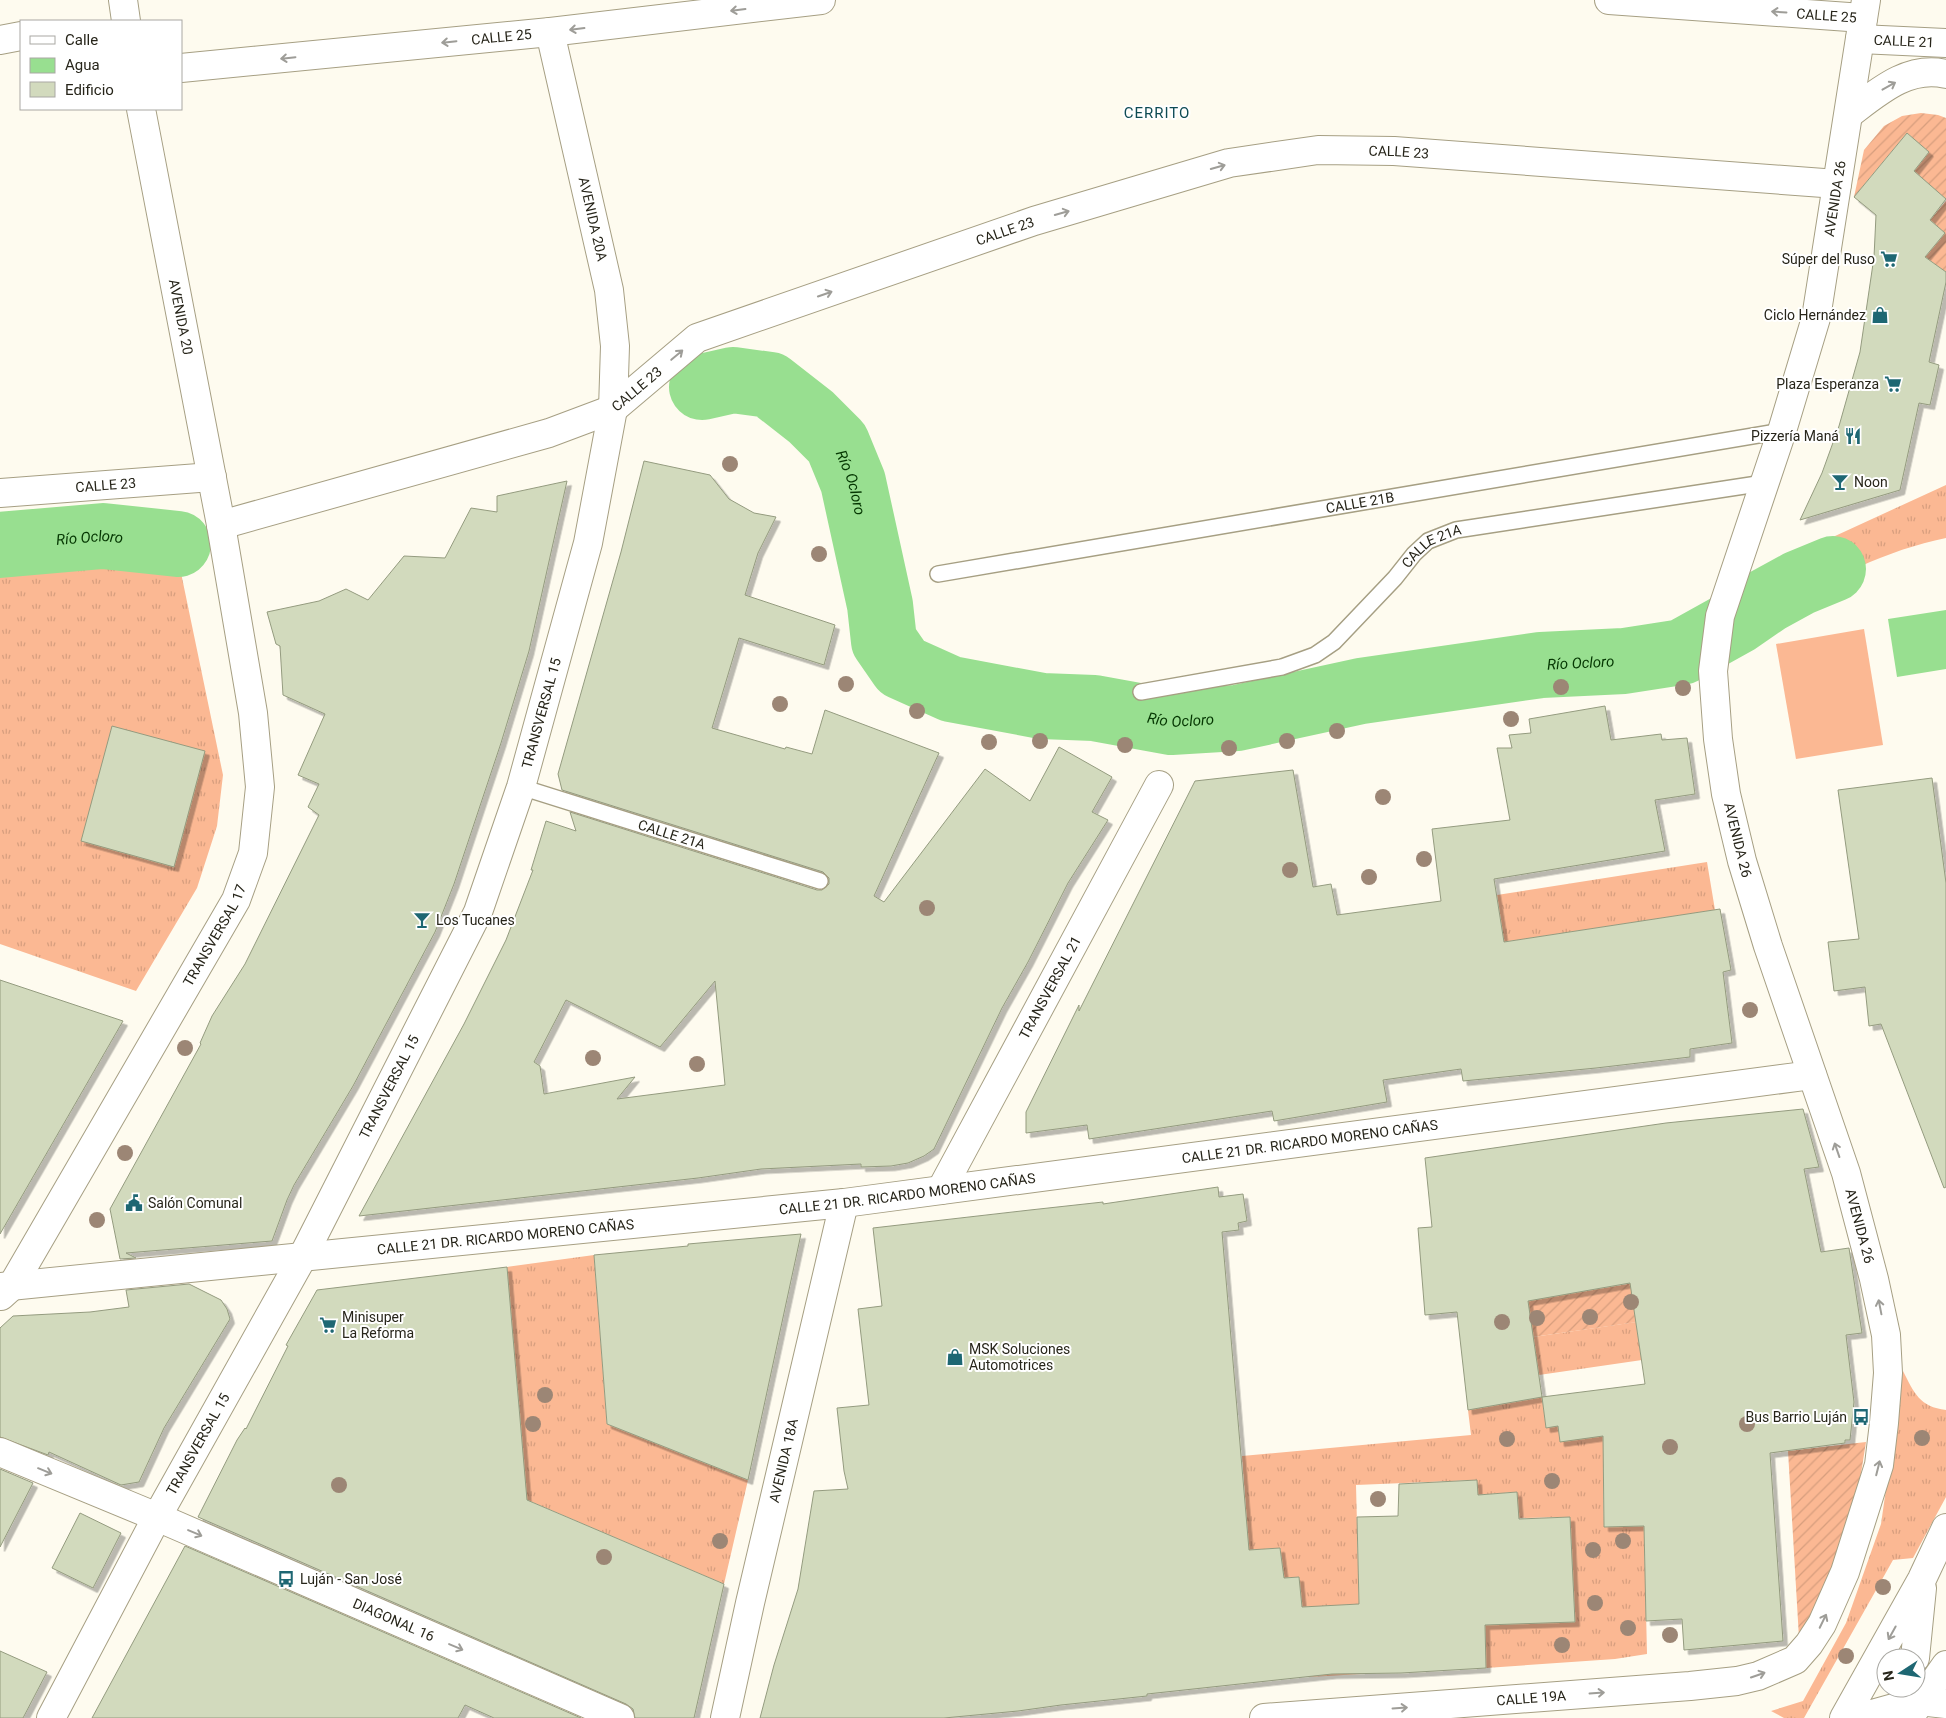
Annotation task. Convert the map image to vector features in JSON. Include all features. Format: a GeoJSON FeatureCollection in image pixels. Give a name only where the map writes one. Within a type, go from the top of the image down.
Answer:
{"type":"FeatureCollection","features":[{"type":"Feature","properties":{"kind":"street","name":"CALLE 25"},"geometry":{"type":"LineString","coordinates":[[182,68],[550,32],[821,0]]}},
{"type":"Feature","properties":{"kind":"street","name":"CALLE 25"},"geometry":{"type":"LineString","coordinates":[[1609,0],[1863,19]]}},
{"type":"Feature","properties":{"kind":"street","name":"CALLE 21"},"geometry":{"type":"LineString","coordinates":[[1863,19],[1946,43]]}},
{"type":"Feature","properties":{"kind":"street","name":"AVENIDA 26"},"geometry":{"type":"LineString","coordinates":[[1795,1660],[1809,1644],[1822,1624],[1845,1572],[1879,1465],[1888,1373],[1886,1335],[1874,1279],[1846,1173],[1768,946],[1740,851],[1726,794],[1718,739],[1713,671],[1720,616],[1782,431],[1816,318],[1863,19]]}},
{"type":"Feature","properties":{"kind":"street","name":"AVENIDA 20A"},"geometry":{"type":"LineString","coordinates":[[550,32],[609,290],[615,346],[613,409]]}},
{"type":"Feature","properties":{"kind":"street"},"geometry":{"type":"LineString","coordinates":[[0,40],[20,36]]}},
{"type":"Feature","properties":{"kind":"street"},"geometry":{"type":"LineString","coordinates":[[1849,114],[1884,87],[1909,75],[1936,72],[1946,74]]}},
{"type":"Feature","properties":{"kind":"street","name":"AVENIDA 20"},"geometry":{"type":"LineString","coordinates":[[141,110],[222,525]]}},
{"type":"Feature","properties":{"kind":"street","name":"CALLE 23"},"geometry":{"type":"LineString","coordinates":[[222,525],[549,434],[613,409],[697,338],[1034,221],[1229,163],[1318,150],[1394,150],[1837,184]]}},
{"type":"Feature","properties":{"kind":"street","name":"TRANSVERSAL 15"},"geometry":{"type":"LineString","coordinates":[[52,1718],[157,1517],[302,1258],[478,912],[521,787],[588,544],[613,409]]}},
{"type":"Feature","properties":{"kind":"street","name":"CALLE 23"},"geometry":{"type":"LineString","coordinates":[[0,493],[212,477]]}},
{"type":"Feature","properties":{"kind":"street","name":"TRANSVERSAL 17"},"geometry":{"type":"LineString","coordinates":[[4,1290],[236,900],[252,853],[260,786],[254,722],[222,525]]}},
{"type":"Feature","properties":{"kind":"street","name":"TRANSVERSAL 21"},"geometry":{"type":"LineString","coordinates":[[941,1190],[1158,785]]}},
{"type":"Feature","properties":{"kind":"street","name":"CALLE 21 DR. RICARDO MORENO CAÑAS"},"geometry":{"type":"LineString","coordinates":[[4,1290],[844,1203],[1812,1075]]}},
{"type":"Feature","properties":{"kind":"street","name":"AVENIDA 18A"},"geometry":{"type":"LineString","coordinates":[[725,1718],[750,1603],[844,1203]]}},
{"type":"Feature","properties":{"kind":"street","name":"DIAGONAL 16"},"geometry":{"type":"LineString","coordinates":[[0,1452],[157,1517],[620,1718]]}},
{"type":"Feature","properties":{"kind":"street"},"geometry":{"type":"LineString","coordinates":[[1946,1528],[1941,1544],[1946,1565]]}},
{"type":"Feature","properties":{"kind":"street"},"geometry":{"type":"LineString","coordinates":[[1844,1718],[1922,1579],[1946,1528]]}},
{"type":"Feature","properties":{"kind":"street"},"geometry":{"type":"LineString","coordinates":[[1916,1648],[1922,1579]]}},
{"type":"Feature","properties":{"kind":"street","name":"CALLE 19A"},"geometry":{"type":"LineString","coordinates":[[1264,1718],[1737,1681],[1758,1676],[1795,1660]]}},
{"type":"Feature","properties":{"kind":"street"},"geometry":{"type":"LineString","coordinates":[[1914,1702],[1946,1665]]}},
{"type":"Feature","properties":{"kind":"street"},"geometry":{"type":"LineString","coordinates":[[1858,1718],[1914,1702],[1946,1704]]}},
{"type":"Feature","properties":{"kind":"lane","name":"CALLE 21B"},"geometry":{"type":"LineString","coordinates":[[938,574],[1782,431]]}},
{"type":"Feature","properties":{"kind":"lane","name":"CALLE 21A"},"geometry":{"type":"LineString","coordinates":[[1141,692],[1282,667],[1314,655],[1340,636],[1428,541],[1456,530],[1764,483]]}},
{"type":"Feature","properties":{"kind":"lane","name":"CALLE 21A"},"geometry":{"type":"LineString","coordinates":[[521,787],[820,881]]}},
{"type":"Feature","properties":{"kind":"green space"},"geometry":{"type":"Polygon","coordinates":[[[1921,113],[1946,118],[1946,199],[1914,171],[1929,152],[1907,133],[1854,197],[1864,150],[1884,126],[1902,116],[1921,113]]]}},
{"type":"Feature","properties":{"kind":"green space"},"geometry":{"type":"Polygon","coordinates":[[[1946,201],[1946,272],[1925,257],[1945,233],[1930,220],[1946,201]]]}},
{"type":"Feature","properties":{"kind":"green space"},"geometry":{"type":"Polygon","coordinates":[[[1946,485],[1946,538],[1918,545],[1865,564],[1813,590],[1739,634],[1745,606],[1774,564],[1946,485]]]}},
{"type":"Feature","properties":{"kind":"green space"},"geometry":{"type":"Polygon","coordinates":[[[95,547],[180,568],[223,775],[217,826],[197,888],[136,991],[0,944],[0,556],[95,547]]]}},
{"type":"Feature","properties":{"kind":"green space"},"geometry":{"type":"Polygon","coordinates":[[[1864,629],[1883,745],[1796,759],[1776,644],[1864,629]]]}},
{"type":"Feature","properties":{"kind":"green space"},"geometry":{"type":"Polygon","coordinates":[[[1707,862],[1715,910],[1504,942],[1497,895],[1707,862]]]}},
{"type":"Feature","properties":{"kind":"green space"},"geometry":{"type":"Polygon","coordinates":[[[594,1255],[607,1424],[748,1480],[724,1584],[485,1482],[522,1441],[507,1267],[594,1255]]]}},
{"type":"Feature","properties":{"kind":"green space"},"geometry":{"type":"Polygon","coordinates":[[[1658,1279],[1665,1318],[1533,1337],[1457,1312],[1658,1279]]]}},
{"type":"Feature","properties":{"kind":"green space"},"geometry":{"type":"Polygon","coordinates":[[[1636,1322],[1642,1360],[1539,1375],[1533,1337],[1636,1322]]]}},
{"type":"Feature","properties":{"kind":"green space"},"geometry":{"type":"Polygon","coordinates":[[[1903,1371],[1919,1398],[1930,1406],[1946,1410],[1946,1497],[1913,1558],[1893,1560],[1804,1718],[1784,1718],[1771,1711],[1803,1701],[1846,1623],[1881,1524],[1903,1371]]]}},
{"type":"Feature","properties":{"kind":"green space"},"geometry":{"type":"Polygon","coordinates":[[[1542,1397],[1546,1427],[1558,1426],[1560,1441],[1619,1434],[1603,1470],[1604,1527],[1644,1526],[1647,1654],[1615,1659],[1486,1668],[1485,1625],[1575,1621],[1570,1517],[1518,1518],[1517,1492],[1478,1495],[1476,1480],[1356,1485],[1359,1604],[1334,1606],[1360,1642],[1361,1674],[1309,1677],[1299,1577],[1284,1578],[1280,1548],[1249,1550],[1242,1456],[1471,1435],[1468,1410],[1542,1397]]]}},
{"type":"Feature","properties":{"kind":"green space"},"geometry":{"type":"Polygon","coordinates":[[[1866,1442],[1855,1511],[1840,1565],[1799,1638],[1788,1451],[1866,1442]]]}},
{"type":"Feature","properties":{"kind":"water"},"geometry":{"type":"Polygon","coordinates":[[[1946,610],[1946,669],[1897,677],[1888,619],[1946,610]]]}},
{"type":"Feature","properties":{"kind":"building","name":"Plaza Esperanza"},"geometry":{"type":"Polygon","coordinates":[[[1907,133],[1929,152],[1914,171],[1946,199],[1930,220],[1945,233],[1925,257],[1946,272],[1946,282],[1929,362],[1939,365],[1930,405],[1919,403],[1900,490],[1800,520],[1822,473],[1839,426],[1860,352],[1874,257],[1876,215],[1854,197],[1907,133]]]}},
{"type":"Feature","properties":{"kind":"building"},"geometry":{"type":"Polygon","coordinates":[[[644,461],[710,475],[729,499],[754,513],[776,517],[758,553],[745,595],[835,625],[824,665],[739,638],[712,728],[785,749],[786,747],[812,754],[825,710],[939,753],[874,896],[884,902],[985,769],[1030,801],[1059,747],[1112,777],[1092,812],[1108,820],[1068,883],[1028,962],[1002,1008],[934,1149],[924,1156],[908,1163],[891,1166],[861,1167],[861,1164],[761,1169],[698,1178],[359,1216],[464,1024],[506,940],[533,870],[531,870],[546,821],[576,831],[570,812],[817,890],[822,890],[829,884],[829,878],[823,872],[562,790],[558,774],[621,552],[644,461]],[[715,981],[660,1047],[566,1000],[534,1062],[540,1066],[544,1094],[635,1077],[617,1099],[725,1085],[715,981]]]}},
{"type":"Feature","properties":{"kind":"building"},"geometry":{"type":"Polygon","coordinates":[[[567,481],[529,651],[501,743],[454,884],[435,932],[353,1086],[294,1185],[272,1241],[126,1253],[136,1258],[120,1259],[110,1209],[201,1044],[212,1016],[245,964],[319,815],[308,807],[319,784],[298,775],[325,714],[283,695],[280,646],[276,644],[267,612],[319,601],[346,589],[368,600],[404,556],[445,558],[471,508],[497,512],[497,496],[567,481]]]}},
{"type":"Feature","properties":{"kind":"building"},"geometry":{"type":"Polygon","coordinates":[[[1605,706],[1611,740],[1661,734],[1662,740],[1687,738],[1695,794],[1655,800],[1665,851],[1494,879],[1504,942],[1720,909],[1731,970],[1723,972],[1732,1043],[1690,1049],[1690,1057],[1596,1068],[1463,1081],[1461,1069],[1383,1080],[1387,1102],[1274,1121],[1272,1111],[1089,1139],[1087,1125],[1026,1133],[1026,1112],[1195,781],[1293,770],[1313,887],[1331,884],[1337,915],[1441,901],[1432,829],[1510,820],[1497,748],[1512,748],[1509,735],[1531,733],[1529,719],[1605,706]]]}},
{"type":"Feature","properties":{"kind":"building"},"geometry":{"type":"Polygon","coordinates":[[[112,726],[205,751],[174,867],[81,841],[112,726]]]}},
{"type":"Feature","properties":{"kind":"building"},"geometry":{"type":"Polygon","coordinates":[[[1932,778],[1946,883],[1946,1187],[1944,1188],[1881,1024],[1869,1026],[1865,987],[1834,991],[1828,942],[1859,939],[1838,790],[1932,778]]]}},
{"type":"Feature","properties":{"kind":"building"},"geometry":{"type":"Polygon","coordinates":[[[0,980],[123,1021],[0,1234],[0,980]]]}},
{"type":"Feature","properties":{"kind":"building"},"geometry":{"type":"Polygon","coordinates":[[[1803,1109],[1819,1167],[1804,1169],[1821,1252],[1849,1248],[1862,1333],[1846,1335],[1854,1402],[1850,1440],[1845,1440],[1845,1443],[1770,1453],[1783,1641],[1684,1650],[1682,1619],[1646,1621],[1644,1526],[1604,1527],[1603,1436],[1560,1442],[1558,1426],[1546,1428],[1542,1397],[1468,1410],[1457,1312],[1425,1315],[1418,1228],[1432,1227],[1425,1158],[1666,1123],[1803,1109]],[[1630,1283],[1528,1301],[1542,1397],[1645,1384],[1630,1283]]]}},
{"type":"Feature","properties":{"kind":"building"},"geometry":{"type":"Polygon","coordinates":[[[1218,1187],[1219,1197],[1243,1194],[1247,1221],[1238,1223],[1239,1230],[1222,1232],[1249,1550],[1280,1548],[1284,1578],[1299,1577],[1302,1607],[1359,1604],[1357,1517],[1398,1516],[1399,1484],[1477,1480],[1478,1495],[1517,1492],[1519,1519],[1570,1517],[1575,1622],[1485,1625],[1486,1668],[1401,1673],[1332,1674],[944,1718],[760,1718],[774,1665],[798,1589],[814,1491],[848,1489],[844,1471],[837,1408],[869,1405],[858,1309],[882,1306],[873,1228],[1103,1202],[1103,1204],[1218,1187]]]}},
{"type":"Feature","properties":{"kind":"building"},"geometry":{"type":"Polygon","coordinates":[[[801,1234],[748,1480],[607,1424],[594,1255],[801,1234]]]}},
{"type":"Feature","properties":{"kind":"building"},"geometry":{"type":"Polygon","coordinates":[[[507,1267],[527,1500],[724,1584],[694,1718],[635,1718],[633,1709],[626,1704],[198,1517],[237,1440],[246,1429],[288,1346],[286,1345],[317,1290],[507,1267]]]}},
{"type":"Feature","properties":{"kind":"building"},"geometry":{"type":"Polygon","coordinates":[[[189,1284],[221,1300],[227,1309],[230,1319],[164,1428],[139,1482],[121,1485],[49,1452],[48,1455],[0,1437],[0,1328],[13,1316],[90,1312],[129,1307],[126,1290],[189,1284]]]}},
{"type":"Feature","properties":{"kind":"building"},"geometry":{"type":"Polygon","coordinates":[[[0,1469],[33,1483],[0,1547],[0,1469]]]}},
{"type":"Feature","properties":{"kind":"building"},"geometry":{"type":"Polygon","coordinates":[[[80,1513],[121,1533],[93,1588],[52,1568],[80,1513]]]}},
{"type":"Feature","properties":{"kind":"building"},"geometry":{"type":"Polygon","coordinates":[[[185,1546],[581,1718],[494,1718],[465,1705],[458,1718],[92,1718],[185,1546]]]}},
{"type":"Feature","properties":{"kind":"building"},"geometry":{"type":"Polygon","coordinates":[[[0,1651],[47,1672],[23,1718],[0,1718],[0,1651]]]}},
{"type":"Feature","properties":{"kind":"waterway","name":"Río Ocloro"},"geometry":{"type":"LineString","coordinates":[[702,387],[733,380],[770,385],[811,417],[837,443],[853,482],[880,605],[884,641],[902,667],[951,689],[1042,706],[1094,708],[1171,722],[1237,718],[1361,691],[1541,665],[1624,661],[1682,652],[1736,622],[1768,600],[1799,583],[1833,569]]}},
{"type":"Feature","properties":{"kind":"waterway","name":"Río Ocloro"},"geometry":{"type":"LineString","coordinates":[[0,545],[103,536],[178,544]]}},
{"type":"Feature","properties":{"kind":"place","name":"Súper del Ruso"},"geometry":{"type":"Point","coordinates":[1889,259]}},
{"type":"Feature","properties":{"kind":"place","name":"Ciclo Hernández"},"geometry":{"type":"Point","coordinates":[1880,315]}},
{"type":"Feature","properties":{"kind":"place","name":"Plaza Esperanza"},"geometry":{"type":"Point","coordinates":[1893,384]}},
{"type":"Feature","properties":{"kind":"place","name":"Pizzería Maná"},"geometry":{"type":"Point","coordinates":[1853,436]}},
{"type":"Feature","properties":{"kind":"place","name":"Noon"},"geometry":{"type":"Point","coordinates":[1840,482]}},
{"type":"Feature","properties":{"kind":"place","name":"Los Tucanes"},"geometry":{"type":"Point","coordinates":[422,920]}},
{"type":"Feature","properties":{"kind":"place","name":"Salón Comunal"},"geometry":{"type":"Point","coordinates":[134,1203]}},
{"type":"Feature","properties":{"kind":"place","name":"Minisuper La Reforma"},"geometry":{"type":"Point","coordinates":[328,1325]}},
{"type":"Feature","properties":{"kind":"place","name":"MSK Soluciones Automotrices"},"geometry":{"type":"Point","coordinates":[955,1357]}},
{"type":"Feature","properties":{"kind":"place","name":"Bus Barrio Luján"},"geometry":{"type":"Point","coordinates":[1861,1417]}},
{"type":"Feature","properties":{"kind":"place","name":"Luján - San José"},"geometry":{"type":"Point","coordinates":[286,1579]}},
{"type":"Feature","properties":{"kind":"district","name":"CERRITO"},"geometry":{"type":"Point","coordinates":[1157,113]}}]}
